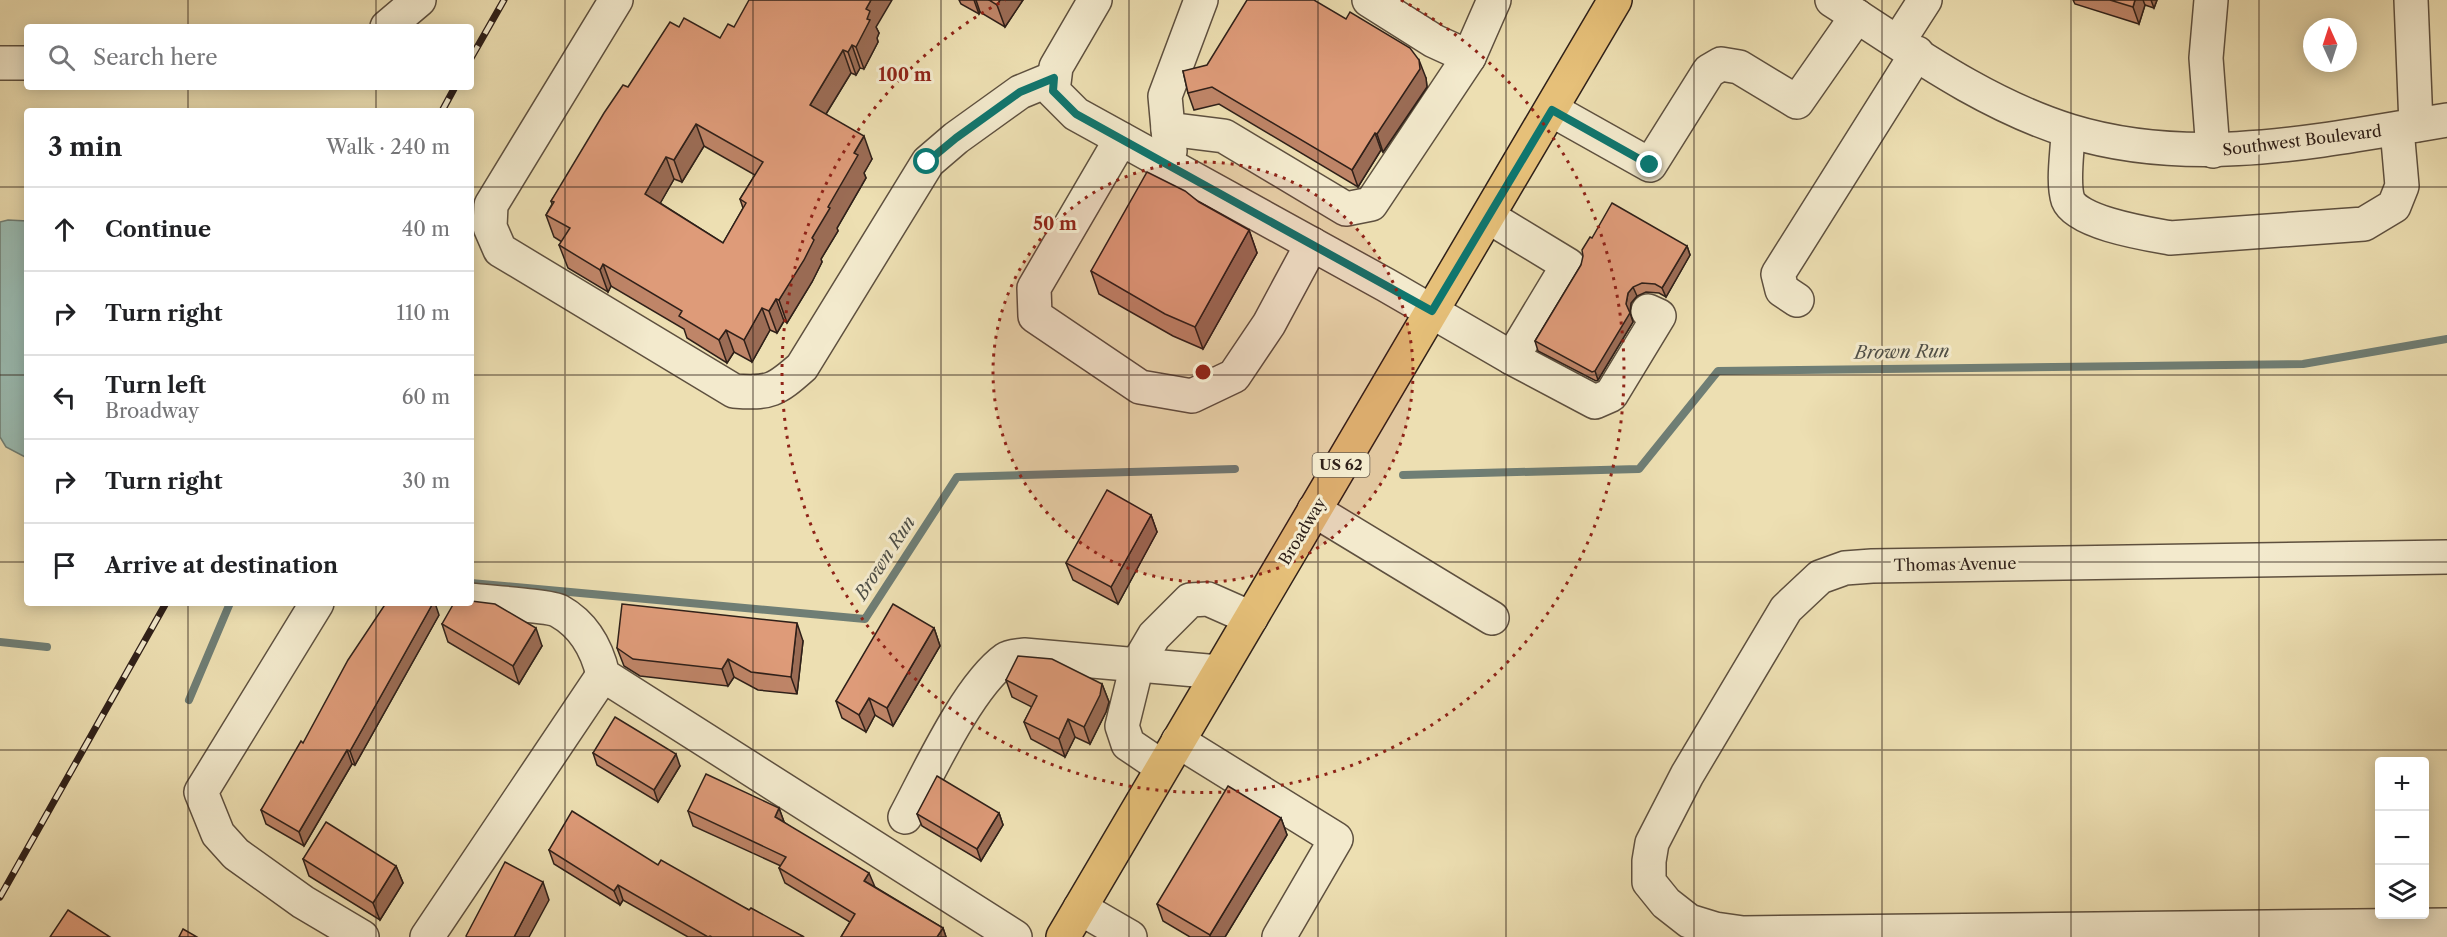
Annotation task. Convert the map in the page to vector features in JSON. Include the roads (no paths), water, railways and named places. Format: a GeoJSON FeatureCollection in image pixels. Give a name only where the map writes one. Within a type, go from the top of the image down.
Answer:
{"type":"FeatureCollection","features":[{"type":"Feature","properties":{"kind":"main road","name":"Broadway"},"geometry":{"type":"LineString","coordinates":[[1062,937],[1615,0]]}},
{"type":"Feature","properties":{"kind":"street"},"geometry":{"type":"LineString","coordinates":[[391,24],[419,0]]}},
{"type":"Feature","properties":{"kind":"street"},"geometry":{"type":"LineString","coordinates":[[616,0],[491,205],[490,227],[500,250],[734,391],[760,393],[781,386],[802,367],[927,162],[1020,92],[1054,78]]}},
{"type":"Feature","properties":{"kind":"street"},"geometry":{"type":"LineString","coordinates":[[1095,0],[1056,67],[1053,91],[1076,114],[1121,140],[1595,402],[1611,395],[1659,316],[1648,311]]}},
{"type":"Feature","properties":{"kind":"street"},"geometry":{"type":"LineString","coordinates":[[1172,167],[1165,96],[1201,0]]}},
{"type":"Feature","properties":{"kind":"street"},"geometry":{"type":"LineString","coordinates":[[1369,0],[1434,41],[1469,57]]}},
{"type":"Feature","properties":{"kind":"street"},"geometry":{"type":"LineString","coordinates":[[1168,129],[1224,136],[1346,209],[1371,204],[1469,57],[1494,0]]}},
{"type":"Feature","properties":{"kind":"street"},"geometry":{"type":"LineString","coordinates":[[1797,300],[1782,290],[1778,274],[1907,47],[1925,0]]}},
{"type":"Feature","properties":{"kind":"street"},"geometry":{"type":"LineString","coordinates":[[2211,0],[2206,58],[2213,151]]}},
{"type":"Feature","properties":{"kind":"street"},"geometry":{"type":"LineString","coordinates":[[2068,130],[2066,177],[2068,201],[2078,211],[2099,221],[2138,233],[2170,238],[2364,224],[2394,206],[2420,125],[2411,0]]}},
{"type":"Feature","properties":{"kind":"street"},"geometry":{"type":"LineString","coordinates":[[1552,110],[1650,165],[1709,71],[1721,64],[1738,67],[1797,102],[1844,8]]}},
{"type":"Feature","properties":{"kind":"street","name":"Southwest Boulevard"},"geometry":{"type":"LineString","coordinates":[[1844,8],[1972,87],[2019,111],[2068,130],[2146,146],[2213,151],[2242,150],[2420,125]]}},
{"type":"Feature","properties":{"kind":"street"},"geometry":{"type":"LineString","coordinates":[[0,63],[24,63]]}},
{"type":"Feature","properties":{"kind":"street"},"geometry":{"type":"LineString","coordinates":[[1121,140],[1034,288],[1035,316],[1140,387],[1192,396],[1234,376],[1346,209]]}},
{"type":"Feature","properties":{"kind":"street"},"geometry":{"type":"LineString","coordinates":[[1489,217],[1573,268],[1512,358]]}},
{"type":"Feature","properties":{"kind":"street"},"geometry":{"type":"LineString","coordinates":[[1314,510],[1492,618]]}},
{"type":"Feature","properties":{"kind":"street","name":"Thomas Avenue"},"geometry":{"type":"LineString","coordinates":[[2447,557],[1872,566],[1845,568],[1820,577],[1786,609],[1769,633],[1687,775],[1652,843],[1649,861],[1649,882],[1666,903],[1689,921],[1714,929],[1743,933],[2447,925]]}},
{"type":"Feature","properties":{"kind":"street"},"geometry":{"type":"LineString","coordinates":[[1251,618],[1208,599],[1190,600],[1154,636],[1137,664],[1122,726],[1128,744],[1170,754],[1336,839],[1279,937]]}},
{"type":"Feature","properties":{"kind":"street"},"geometry":{"type":"LineString","coordinates":[[474,600],[558,610],[587,635],[599,656],[603,675],[1015,937]]}},
{"type":"Feature","properties":{"kind":"street"},"geometry":{"type":"LineString","coordinates":[[315,606],[201,792],[218,834],[236,854],[303,902],[362,937]]}},
{"type":"Feature","properties":{"kind":"street"},"geometry":{"type":"LineString","coordinates":[[905,817],[959,716],[988,675],[1008,657],[1024,655],[1219,672]]}},
{"type":"Feature","properties":{"kind":"street"},"geometry":{"type":"LineString","coordinates":[[427,937],[603,675]]}},
{"type":"Feature","properties":{"kind":"street"},"geometry":{"type":"LineString","coordinates":[[1080,908],[1130,937]]}},
{"type":"Feature","properties":{"kind":"water"},"geometry":{"type":"Polygon","coordinates":[[[24,221],[24,456],[6,447],[0,437],[0,222],[24,221]]]}},
{"type":"Feature","properties":{"kind":"waterway","name":"Brown Run"},"geometry":{"type":"LineString","coordinates":[[1403,475],[1639,469],[1718,371],[2303,364],[2447,339]]}},
{"type":"Feature","properties":{"kind":"waterway","name":"Brown Run"},"geometry":{"type":"LineString","coordinates":[[474,583],[865,619],[957,477],[1235,469]]}},
{"type":"Feature","properties":{"kind":"waterway","name":"Brown Run"},"geometry":{"type":"LineString","coordinates":[[189,700],[229,606]]}},
{"type":"Feature","properties":{"kind":"waterway","name":"Brown Run"},"geometry":{"type":"LineString","coordinates":[[0,642],[47,647]]}},
{"type":"Feature","properties":{"kind":"railway"},"geometry":{"type":"LineString","coordinates":[[474,53],[504,0]]}},
{"type":"Feature","properties":{"kind":"railway"},"geometry":{"type":"LineString","coordinates":[[444,108],[453,90]]}},
{"type":"Feature","properties":{"kind":"railway"},"geometry":{"type":"LineString","coordinates":[[0,897],[164,606]]}}]}
